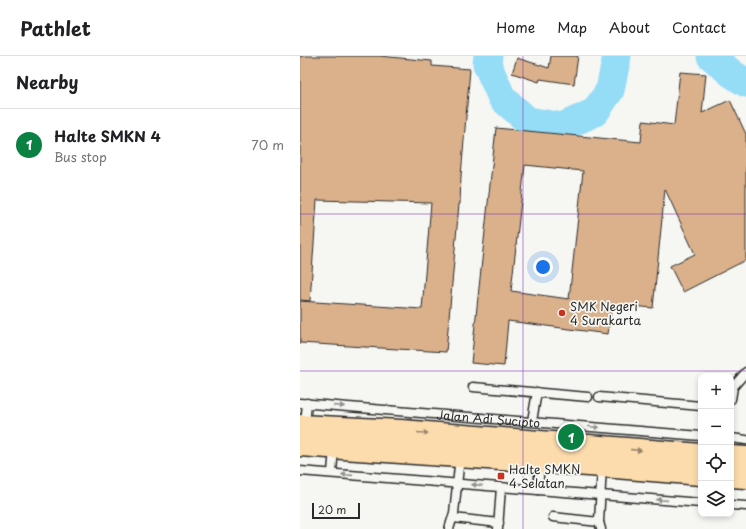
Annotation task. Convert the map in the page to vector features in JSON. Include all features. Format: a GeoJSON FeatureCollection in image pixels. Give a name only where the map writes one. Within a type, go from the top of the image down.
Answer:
{"type":"FeatureCollection","features":[{"type":"Feature","properties":{"kind":"highway","name":"Jalan Adi Sucipto"},"geometry":{"type":"LineString","coordinates":[[302,436],[402,421],[542,438],[603,457],[698,473]]}},
{"type":"Feature","properties":{"kind":"highway","name":"Jalan Adi Sucipto"},"geometry":{"type":"LineString","coordinates":[[302,436],[334,448],[460,456],[542,438]]}},
{"type":"Feature","properties":{"kind":"highway","name":"Jalan Adi Sucipto"},"geometry":{"type":"LineString","coordinates":[[603,457],[698,455]]}},
{"type":"Feature","properties":{"kind":"highway"},"geometry":{"type":"LineString","coordinates":[[734,457],[746,458]]}},
{"type":"Feature","properties":{"kind":"highway"},"geometry":{"type":"LineString","coordinates":[[734,476],[746,477]]}},
{"type":"Feature","properties":{"kind":"lane"},"geometry":{"type":"LineString","coordinates":[[734,386],[743,373],[746,372]]}},
{"type":"Feature","properties":{"kind":"lane"},"geometry":{"type":"LineString","coordinates":[[473,387],[588,397]]}},
{"type":"Feature","properties":{"kind":"lane"},"geometry":{"type":"LineString","coordinates":[[532,421],[537,392]]}},
{"type":"Feature","properties":{"kind":"lane"},"geometry":{"type":"LineString","coordinates":[[599,397],[698,406]]}},
{"type":"Feature","properties":{"kind":"lane"},"geometry":{"type":"LineString","coordinates":[[302,436],[304,403]]}},
{"type":"Feature","properties":{"kind":"lane","name":"Jalan Adi Sucipto"},"geometry":{"type":"LineString","coordinates":[[304,403],[402,421],[532,421],[542,438],[698,436]]}},
{"type":"Feature","properties":{"kind":"lane"},"geometry":{"type":"LineString","coordinates":[[538,490],[542,438]]}},
{"type":"Feature","properties":{"kind":"lane"},"geometry":{"type":"LineString","coordinates":[[734,438],[746,440]]}},
{"type":"Feature","properties":{"kind":"lane"},"geometry":{"type":"LineString","coordinates":[[332,473],[334,448]]}},
{"type":"Feature","properties":{"kind":"lane"},"geometry":{"type":"LineString","coordinates":[[449,529],[453,518],[460,456]]}},
{"type":"Feature","properties":{"kind":"lane"},"geometry":{"type":"LineString","coordinates":[[553,517],[600,526],[600,495],[603,457]]}},
{"type":"Feature","properties":{"kind":"lane"},"geometry":{"type":"LineString","coordinates":[[300,471],[698,502]]}},
{"type":"Feature","properties":{"kind":"lane"},"geometry":{"type":"LineString","coordinates":[[453,518],[498,526],[501,487]]}},
{"type":"Feature","properties":{"kind":"lane"},"geometry":{"type":"LineString","coordinates":[[734,505],[746,506]]}},
{"type":"Feature","properties":{"kind":"building"},"geometry":{"type":"Polygon","coordinates":[[[300,56],[379,56],[432,61],[432,66],[470,69],[460,204],[446,352],[300,343],[300,301],[422,309],[431,203],[317,200],[310,301],[300,300],[300,56]]]}},
{"type":"Feature","properties":{"kind":"building"},"geometry":{"type":"Polygon","coordinates":[[[551,56],[578,56],[574,84],[540,79],[539,82],[512,73],[517,58],[549,68],[551,56]]]}},
{"type":"Feature","properties":{"kind":"building"},"geometry":{"type":"Polygon","coordinates":[[[680,72],[706,74],[702,113],[730,100],[746,134],[746,260],[683,292],[670,266],[695,254],[665,189],[653,308],[612,304],[608,334],[508,321],[504,366],[471,363],[496,128],[641,142],[643,121],[674,125],[680,72]],[[525,165],[511,291],[569,299],[583,171],[525,165]]]}},
{"type":"Feature","properties":{"kind":"waterway"},"geometry":{"type":"LineString","coordinates":[[488,56],[487,64],[502,98],[528,121],[562,127],[595,112],[610,90],[617,56]]}},
{"type":"Feature","properties":{"kind":"waterway"},"geometry":{"type":"LineString","coordinates":[[711,56],[731,73],[746,83]]}},
{"type":"Feature","properties":{"kind":"place","name":"SMK Negeri 4 Surakarta"},"geometry":{"type":"Point","coordinates":[562,313]}},
{"type":"Feature","properties":{"kind":"place","name":"Halte SMKN 4"},"geometry":{"type":"Point","coordinates":[571,437]}},
{"type":"Feature","properties":{"kind":"place","name":"Halte SMKN 4 Selatan"},"geometry":{"type":"Point","coordinates":[501,476]}}]}
